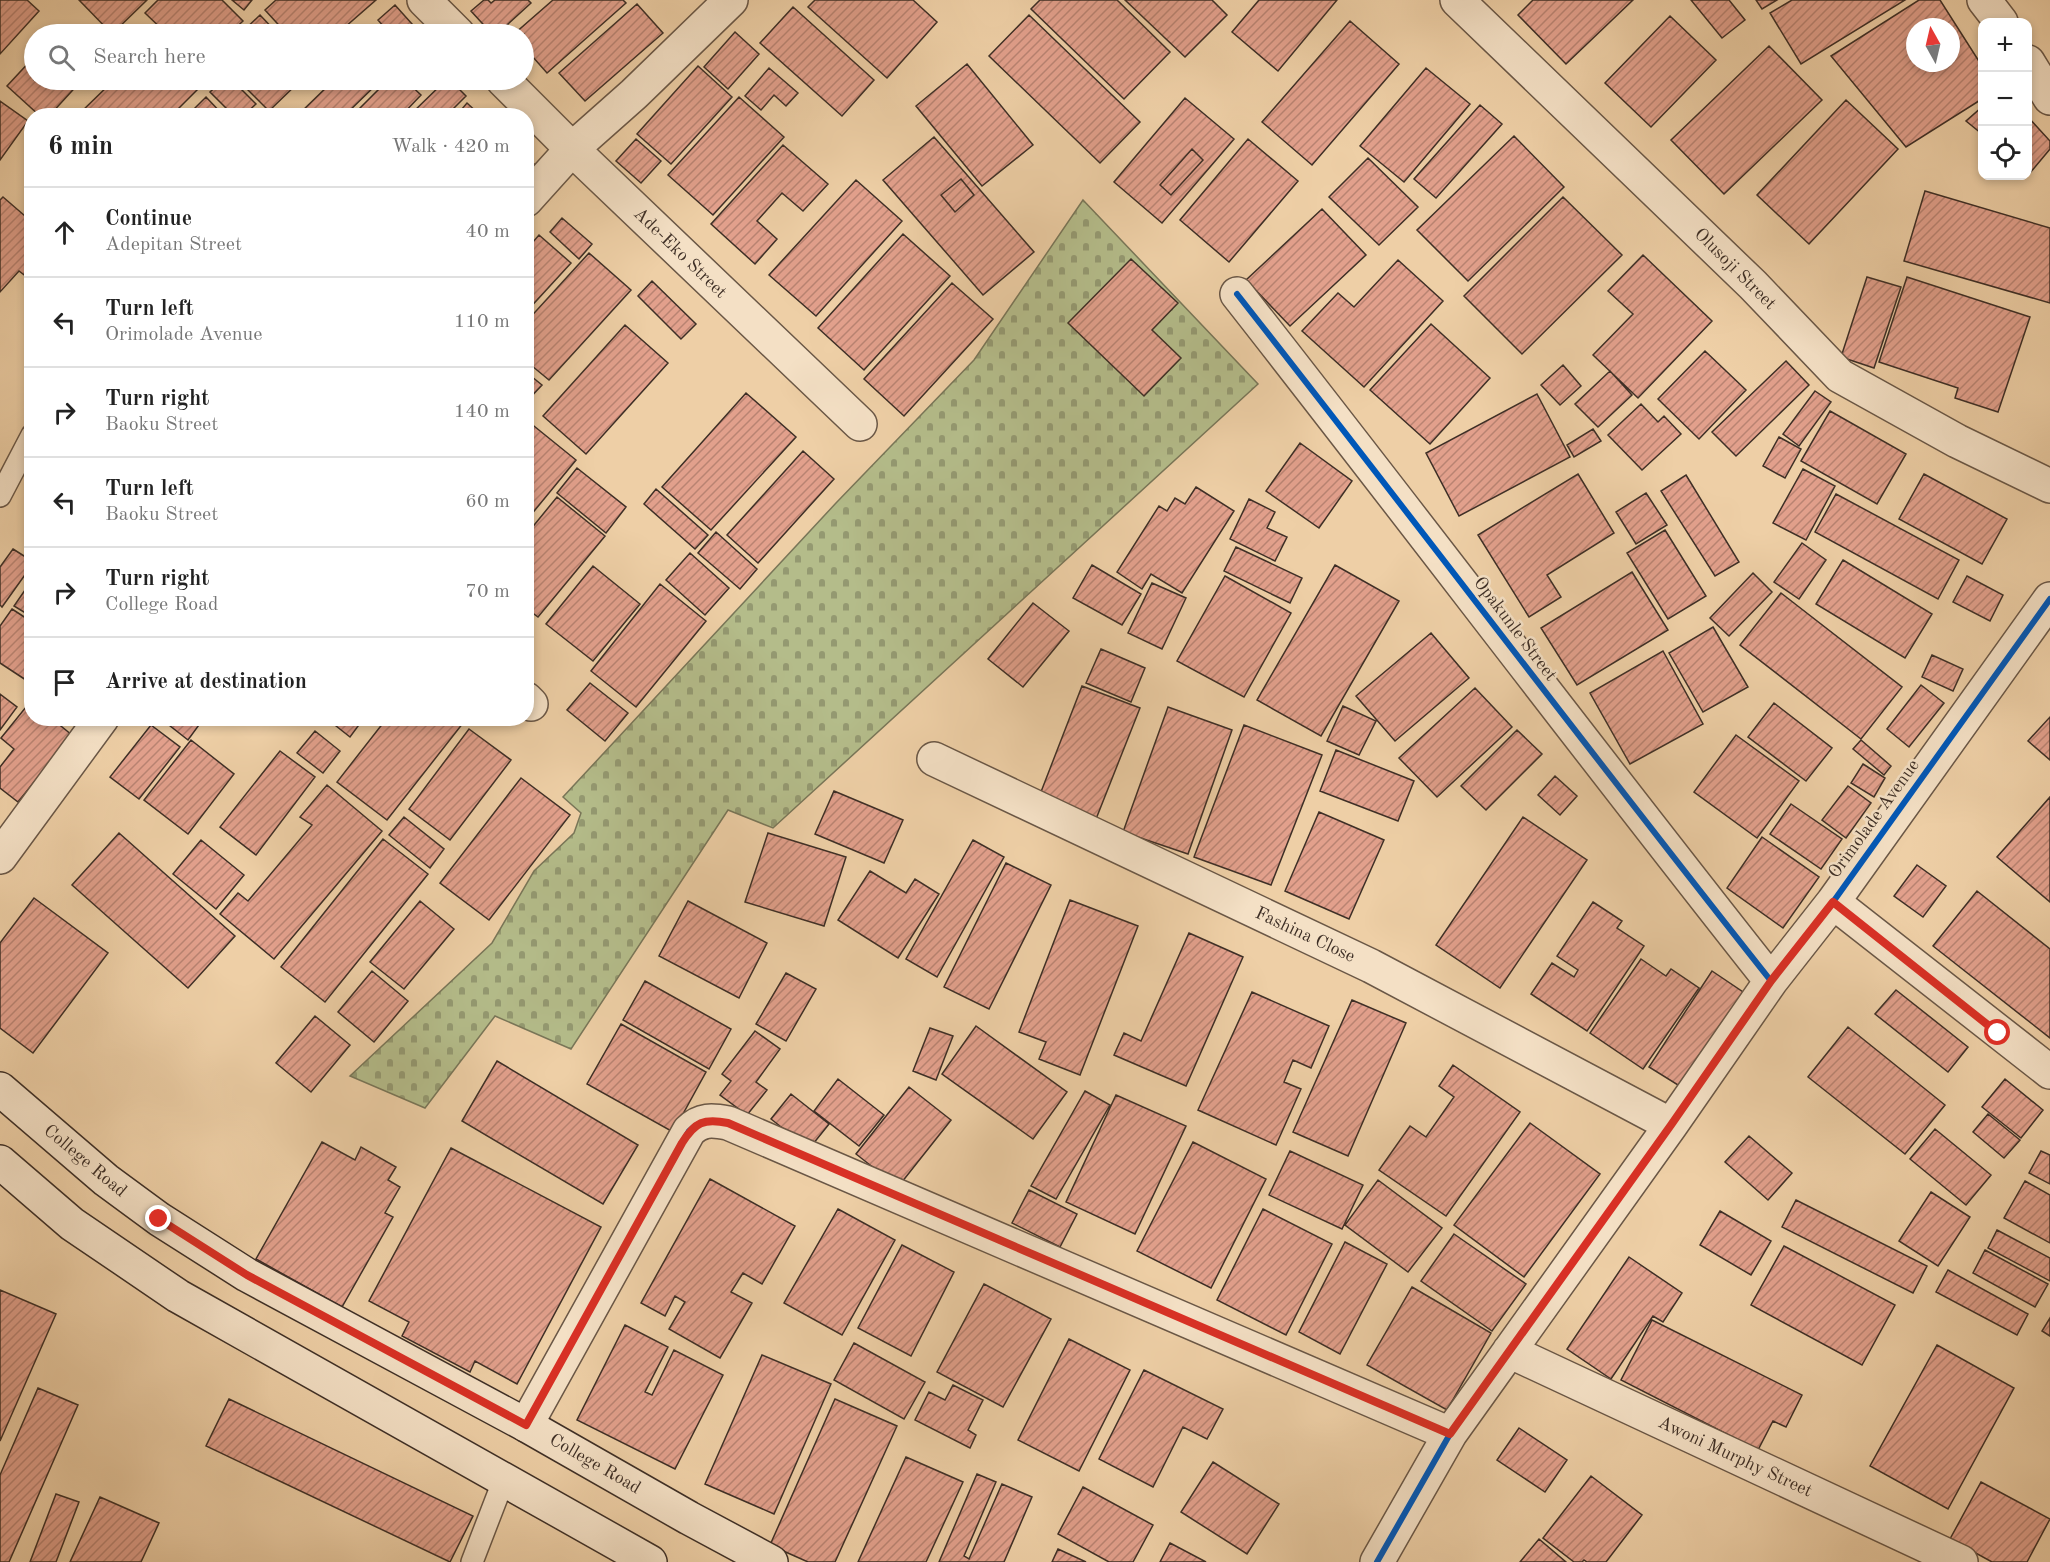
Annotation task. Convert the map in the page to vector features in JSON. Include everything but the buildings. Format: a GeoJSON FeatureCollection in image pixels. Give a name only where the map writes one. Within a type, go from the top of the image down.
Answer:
{"type":"FeatureCollection","features":[{"type":"Feature","properties":{"kind":"street"},"geometry":{"type":"LineString","coordinates":[[424,0],[448,24]]}},
{"type":"Feature","properties":{"kind":"street"},"geometry":{"type":"LineString","coordinates":[[534,191],[572,149],[634,94],[731,0]]}},
{"type":"Feature","properties":{"kind":"street","name":"Olusoji Street"},"geometry":{"type":"LineString","coordinates":[[1457,0],[1753,285],[1840,376],[1957,441],[2050,486]]}},
{"type":"Feature","properties":{"kind":"street"},"geometry":{"type":"LineString","coordinates":[[1984,0],[1998,18]]}},
{"type":"Feature","properties":{"kind":"street"},"geometry":{"type":"LineString","coordinates":[[2032,69],[2050,98]]}},
{"type":"Feature","properties":{"kind":"street","name":"Ade-Eko Street"},"geometry":{"type":"LineString","coordinates":[[513,90],[531,108]]}},
{"type":"Feature","properties":{"kind":"street","name":"Ade-Eko Street"},"geometry":{"type":"LineString","coordinates":[[534,111],[860,424]]}},
{"type":"Feature","properties":{"kind":"street","name":"Opakunle Street"},"geometry":{"type":"LineString","coordinates":[[1237,294],[1654,834],[1771,981]]}},
{"type":"Feature","properties":{"kind":"street","name":"Orimolade Avenue"},"geometry":{"type":"LineString","coordinates":[[1377,1562],[1450,1434],[1771,981],[1833,902],[2050,599]]}},
{"type":"Feature","properties":{"kind":"street"},"geometry":{"type":"LineString","coordinates":[[0,856],[96,726]]}},
{"type":"Feature","properties":{"kind":"street","name":"Fashina Close"},"geometry":{"type":"LineString","coordinates":[[934,759],[1371,966],[1671,1125]]}},
{"type":"Feature","properties":{"kind":"street"},"geometry":{"type":"LineString","coordinates":[[1833,902],[2050,1072]]}},
{"type":"Feature","properties":{"kind":"street","name":"College Road"},"geometry":{"type":"LineString","coordinates":[[0,1089],[106,1180],[159,1219],[247,1275],[526,1425],[771,1562]]}},
{"type":"Feature","properties":{"kind":"street"},"geometry":{"type":"LineString","coordinates":[[526,1425],[682,1143],[696,1125],[712,1120],[739,1128],[1450,1434]]}},
{"type":"Feature","properties":{"kind":"street"},"geometry":{"type":"LineString","coordinates":[[0,1162],[72,1224],[178,1296],[650,1562]]}},
{"type":"Feature","properties":{"kind":"street","name":"Awoni Murphy Street"},"geometry":{"type":"LineString","coordinates":[[1509,1352],[1961,1562]]}},
{"type":"Feature","properties":{"kind":"lane"},"geometry":{"type":"LineString","coordinates":[[0,495],[24,450]]}},
{"type":"Feature","properties":{"kind":"lane"},"geometry":{"type":"LineString","coordinates":[[472,1562],[504,1479]]}},
{"type":"Feature","properties":{"kind":"green space"},"geometry":{"type":"Polygon","coordinates":[[[1083,200],[1258,384],[773,828],[728,810],[571,1049],[495,1016],[425,1108],[350,1076],[492,943],[534,871],[574,833],[581,813],[563,797],[836,503],[974,360],[1083,200]]]}},
{"type":"Feature","properties":{"kind":"cycle path"},"geometry":{"type":"LineString","coordinates":[[1237,294],[1771,981]]}},
{"type":"Feature","properties":{"kind":"cycle path"},"geometry":{"type":"LineString","coordinates":[[1377,1562],[1450,1434],[1771,981],[1833,902],[2050,599]]}},
{"type":"Feature","properties":{"kind":"cycle path"},"geometry":{"type":"LineString","coordinates":[[526,1425],[689,1131],[702,1122],[712,1121],[728,1123],[1450,1434]]}},
{"type":"Feature","properties":{"kind":"route"},"geometry":{"type":"LineString","coordinates":[[159,1219],[247,1275],[526,1425],[689,1131],[696,1125],[712,1120],[728,1123],[1450,1434],[1771,981],[1833,902],[1998,1033]]}}]}
